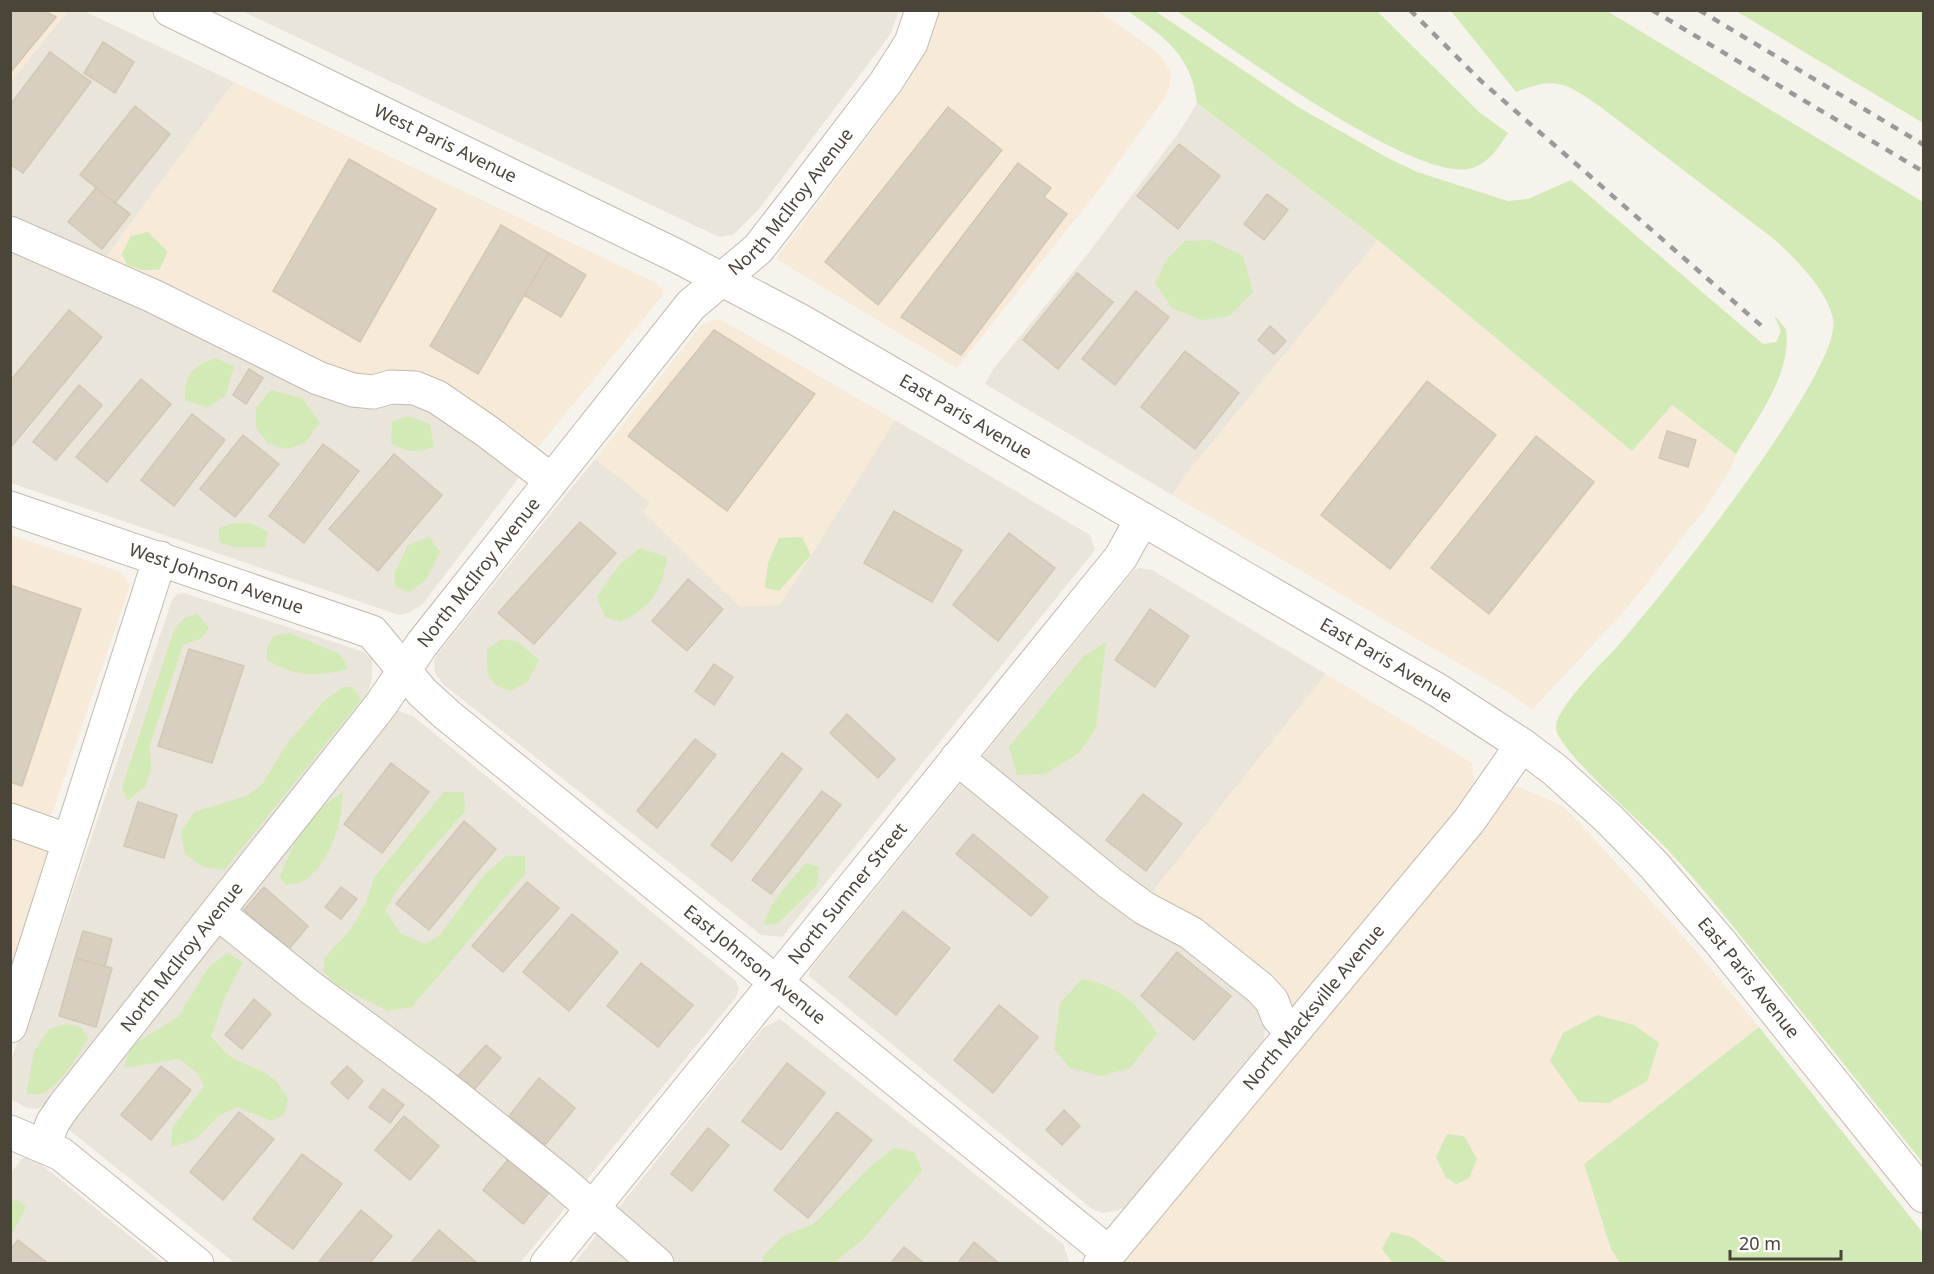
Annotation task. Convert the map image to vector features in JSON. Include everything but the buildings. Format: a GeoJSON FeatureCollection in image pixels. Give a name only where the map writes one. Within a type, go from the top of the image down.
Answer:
{"type":"FeatureCollection","features":[{"type":"Feature","properties":{"kind":"street","name":"West Paris Avenue"},"geometry":{"type":"LineString","coordinates":[[170,10],[721,279]]}},
{"type":"Feature","properties":{"kind":"street","name":"North McIlroy Avenue"},"geometry":{"type":"LineString","coordinates":[[44,1145],[53,1122],[64,1106],[405,671],[422,644],[551,480],[691,305],[758,249],[886,82],[911,43],[922,10]]}},
{"type":"Feature","properties":{"kind":"street"},"geometry":{"type":"LineString","coordinates":[[10,233],[163,301],[318,378],[353,390],[373,392],[391,387],[415,388],[437,397],[551,480]]}},
{"type":"Feature","properties":{"kind":"street","name":"East Paris Avenue"},"geometry":{"type":"LineString","coordinates":[[721,279],[809,326],[1439,691],[1522,745],[1608,818],[1653,864],[1721,943],[1923,1196]]}},
{"type":"Feature","properties":{"kind":"street","name":"West Johnson Avenue"},"geometry":{"type":"LineString","coordinates":[[10,508],[372,632],[405,671]]}},
{"type":"Feature","properties":{"kind":"street","name":"North Sumner Street"},"geometry":{"type":"LineString","coordinates":[[547,1263],[1121,557],[1142,519]]}},
{"type":"Feature","properties":{"kind":"street"},"geometry":{"type":"LineString","coordinates":[[10,1026],[160,558]]}},
{"type":"Feature","properties":{"kind":"street","name":"East Johnson Avenue"},"geometry":{"type":"LineString","coordinates":[[405,671],[422,692],[446,714],[776,982],[1105,1258]]}},
{"type":"Feature","properties":{"kind":"street","name":"North Macksville Avenue"},"geometry":{"type":"LineString","coordinates":[[1105,1258],[1469,820],[1522,745]]}},
{"type":"Feature","properties":{"kind":"street"},"geometry":{"type":"LineString","coordinates":[[957,758],[1110,883],[1144,908],[1191,933],[1252,981],[1272,1000],[1278,1017],[1292,1033]]}},
{"type":"Feature","properties":{"kind":"street"},"geometry":{"type":"LineString","coordinates":[[10,820],[69,841]]}},
{"type":"Feature","properties":{"kind":"street"},"geometry":{"type":"LineString","coordinates":[[217,912],[310,987],[438,1082],[657,1263]]}},
{"type":"Feature","properties":{"kind":"street"},"geometry":{"type":"LineString","coordinates":[[10,1132],[44,1145],[87,1174],[197,1263]]}},
{"type":"Feature","properties":{"kind":"shaded area"},"geometry":{"type":"Polygon","coordinates":[[[11,11],[68,11],[11,81],[11,11]]]}},
{"type":"Feature","properties":{"kind":"shaded area"},"geometry":{"type":"Polygon","coordinates":[[[68,11],[84,11],[234,82],[101,264],[11,224],[11,81],[68,11]]]}},
{"type":"Feature","properties":{"kind":"shaded area"},"geometry":{"type":"Polygon","coordinates":[[[242,11],[899,11],[890,35],[759,209],[733,235],[719,237],[242,11]]]}},
{"type":"Feature","properties":{"kind":"shaded area"},"geometry":{"type":"Polygon","coordinates":[[[938,11],[1099,11],[1157,52],[1171,75],[1168,93],[1097,192],[957,368],[776,259],[905,87],[930,43],[938,11]]]}},
{"type":"Feature","properties":{"kind":"shaded area"},"geometry":{"type":"Polygon","coordinates":[[[234,82],[654,282],[663,290],[663,295],[534,452],[367,383],[101,264],[234,82]]]}},
{"type":"Feature","properties":{"kind":"shaded area"},"geometry":{"type":"Polygon","coordinates":[[[1197,103],[1378,240],[1184,477],[1172,495],[985,384],[994,368],[1090,251],[1180,131],[1197,103]]]}},
{"type":"Feature","properties":{"kind":"shaded area"},"geometry":{"type":"Polygon","coordinates":[[[1378,240],[1632,451],[1671,405],[1736,454],[1730,470],[1705,509],[1628,607],[1532,710],[1514,696],[1172,495],[1184,477],[1378,240]]]}},
{"type":"Feature","properties":{"kind":"shaded area"},"geometry":{"type":"Polygon","coordinates":[[[11,241],[420,400],[520,476],[422,605],[399,615],[11,483],[11,241]]]}},
{"type":"Feature","properties":{"kind":"shaded area"},"geometry":{"type":"Polygon","coordinates":[[[720,319],[895,420],[780,605],[740,607],[643,512],[650,502],[595,459],[702,324],[720,319]]]}},
{"type":"Feature","properties":{"kind":"shaded area"},"geometry":{"type":"Polygon","coordinates":[[[895,420],[1090,535],[1095,550],[782,937],[761,935],[444,685],[435,673],[434,662],[436,656],[595,459],[650,502],[643,512],[780,605],[895,420]]]}},
{"type":"Feature","properties":{"kind":"shaded area"},"geometry":{"type":"Polygon","coordinates":[[[11,535],[121,572],[130,585],[52,814],[42,816],[11,805],[11,535]]]}},
{"type":"Feature","properties":{"kind":"shaded area"},"geometry":{"type":"Polygon","coordinates":[[[1140,568],[1152,570],[1326,674],[1146,900],[981,765],[982,757],[1134,570],[1140,568]]]}},
{"type":"Feature","properties":{"kind":"shaded area"},"geometry":{"type":"Polygon","coordinates":[[[184,593],[364,652],[372,660],[372,678],[366,700],[48,1104],[37,1109],[27,1108],[11,1099],[10,1062],[58,936],[172,600],[177,594],[184,593]]]}},
{"type":"Feature","properties":{"kind":"shaded area"},"geometry":{"type":"Polygon","coordinates":[[[1326,674],[1472,763],[1474,783],[1468,799],[1292,1009],[1146,900],[1326,674]]]}},
{"type":"Feature","properties":{"kind":"shaded area"},"geometry":{"type":"Polygon","coordinates":[[[393,709],[413,716],[736,981],[739,989],[736,997],[583,1184],[232,914],[393,709]]]}},
{"type":"Feature","properties":{"kind":"shaded area"},"geometry":{"type":"Polygon","coordinates":[[[962,782],[1257,997],[1266,1023],[1263,1045],[1132,1205],[1103,1213],[1092,1209],[809,976],[811,968],[962,782]]]}},
{"type":"Feature","properties":{"kind":"shaded area"},"geometry":{"type":"Polygon","coordinates":[[[1519,787],[1561,805],[1575,818],[1689,943],[1759,1027],[1584,1164],[1611,1249],[1620,1263],[1117,1264],[1510,788],[1519,787]]]}},
{"type":"Feature","properties":{"kind":"shaded area"},"geometry":{"type":"Polygon","coordinates":[[[11,827],[51,852],[11,991],[11,827]]]}},
{"type":"Feature","properties":{"kind":"shaded area"},"geometry":{"type":"Polygon","coordinates":[[[215,927],[564,1198],[565,1208],[520,1263],[235,1263],[68,1129],[66,1121],[215,927]]]}},
{"type":"Feature","properties":{"kind":"shaded area"},"geometry":{"type":"Polygon","coordinates":[[[780,1019],[1063,1244],[1070,1264],[673,1263],[622,1220],[616,1211],[763,1028],[780,1019]]]}},
{"type":"Feature","properties":{"kind":"shaded area"},"geometry":{"type":"Polygon","coordinates":[[[31,1157],[163,1263],[11,1264],[11,1172],[23,1158],[31,1157]]]}},
{"type":"Feature","properties":{"kind":"shaded area"},"geometry":{"type":"Polygon","coordinates":[[[598,1233],[642,1264],[574,1264],[598,1233]]]}},
{"type":"Feature","properties":{"kind":"green space"},"geometry":{"type":"Polygon","coordinates":[[[1128,11],[1155,11],[1298,107],[1417,172],[1508,201],[1528,199],[1571,180],[1763,344],[1776,342],[1781,331],[1774,315],[1786,329],[1784,362],[1772,394],[1736,454],[1672,405],[1632,451],[1378,240],[1197,103],[1194,86],[1182,59],[1165,39],[1128,11]]]}},
{"type":"Feature","properties":{"kind":"green space"},"geometry":{"type":"Polygon","coordinates":[[[1177,11],[1377,11],[1479,112],[1508,133],[1496,150],[1481,164],[1468,169],[1441,167],[1406,154],[1364,133],[1277,79],[1177,11]]]}},
{"type":"Feature","properties":{"kind":"green space"},"geometry":{"type":"Polygon","coordinates":[[[1451,11],[1607,11],[1923,202],[1923,1163],[1708,895],[1667,849],[1571,753],[1560,739],[1556,728],[1563,709],[1571,698],[1637,624],[1668,585],[1744,486],[1780,434],[1809,386],[1828,346],[1833,319],[1830,308],[1810,276],[1775,240],[1602,108],[1570,88],[1552,83],[1516,92],[1451,11]]]}},
{"type":"Feature","properties":{"kind":"green space"},"geometry":{"type":"Polygon","coordinates":[[[1736,11],[1923,11],[1923,123],[1736,11]]]}},
{"type":"Feature","properties":{"kind":"green space"},"geometry":{"type":"Polygon","coordinates":[[[148,232],[168,252],[159,270],[143,270],[127,265],[122,254],[131,236],[148,232]]]}},
{"type":"Feature","properties":{"kind":"green space"},"geometry":{"type":"Polygon","coordinates":[[[1210,240],[1243,256],[1253,292],[1230,316],[1202,320],[1172,308],[1155,283],[1167,259],[1185,241],[1210,240]]]}},
{"type":"Feature","properties":{"kind":"green space"},"geometry":{"type":"Polygon","coordinates":[[[215,358],[234,366],[226,395],[209,407],[185,401],[186,385],[191,373],[200,365],[215,358]]]}},
{"type":"Feature","properties":{"kind":"green space"},"geometry":{"type":"Polygon","coordinates":[[[271,390],[302,398],[320,423],[304,444],[285,449],[267,443],[256,427],[256,407],[271,390]]]}},
{"type":"Feature","properties":{"kind":"green space"},"geometry":{"type":"Polygon","coordinates":[[[408,416],[430,424],[434,447],[412,451],[391,443],[392,422],[408,416]]]}},
{"type":"Feature","properties":{"kind":"green space"},"geometry":{"type":"Polygon","coordinates":[[[234,523],[253,524],[268,532],[265,547],[233,547],[219,542],[219,528],[234,523]]]}},
{"type":"Feature","properties":{"kind":"green space"},"geometry":{"type":"Polygon","coordinates":[[[429,537],[440,552],[426,580],[410,592],[396,587],[394,574],[408,545],[429,537]]]}},
{"type":"Feature","properties":{"kind":"green space"},"geometry":{"type":"Polygon","coordinates":[[[802,537],[811,555],[779,591],[765,588],[768,563],[779,538],[802,537]]]}},
{"type":"Feature","properties":{"kind":"green space"},"geometry":{"type":"Polygon","coordinates":[[[640,548],[667,557],[658,588],[647,604],[631,617],[620,622],[605,617],[597,597],[619,565],[640,548]]]}},
{"type":"Feature","properties":{"kind":"green space"},"geometry":{"type":"Polygon","coordinates":[[[198,614],[209,628],[202,638],[183,645],[150,745],[151,769],[145,787],[128,800],[122,788],[173,633],[184,618],[198,614]]]}},
{"type":"Feature","properties":{"kind":"green space"},"geometry":{"type":"Polygon","coordinates":[[[289,633],[338,653],[349,668],[328,673],[307,674],[287,669],[267,660],[267,648],[273,636],[289,633]]]}},
{"type":"Feature","properties":{"kind":"green space"},"geometry":{"type":"Polygon","coordinates":[[[502,639],[518,642],[539,660],[528,681],[511,691],[492,681],[488,671],[487,649],[502,639]]]}},
{"type":"Feature","properties":{"kind":"green space"},"geometry":{"type":"Polygon","coordinates":[[[1106,642],[1096,728],[1079,753],[1045,774],[1017,775],[1009,747],[1084,656],[1106,642]]]}},
{"type":"Feature","properties":{"kind":"green space"},"geometry":{"type":"Polygon","coordinates":[[[343,687],[353,687],[361,700],[224,870],[203,867],[185,854],[181,833],[194,812],[249,795],[263,783],[286,745],[324,701],[343,687]]]}},
{"type":"Feature","properties":{"kind":"green space"},"geometry":{"type":"Polygon","coordinates":[[[343,792],[337,829],[328,853],[304,881],[286,885],[280,877],[297,840],[312,818],[343,792]]]}},
{"type":"Feature","properties":{"kind":"green space"},"geometry":{"type":"Polygon","coordinates":[[[444,792],[464,792],[465,811],[400,886],[385,910],[400,933],[425,944],[440,935],[484,875],[506,856],[525,856],[525,874],[412,1007],[388,1011],[337,985],[323,971],[325,957],[351,929],[365,905],[374,878],[444,792]]]}},
{"type":"Feature","properties":{"kind":"green space"},"geometry":{"type":"Polygon","coordinates":[[[805,863],[819,867],[817,885],[777,924],[764,925],[775,900],[805,863]]]}},
{"type":"Feature","properties":{"kind":"green space"},"geometry":{"type":"Polygon","coordinates":[[[227,953],[243,962],[225,997],[211,1036],[227,1054],[264,1072],[277,1082],[288,1100],[284,1115],[271,1121],[237,1107],[218,1116],[196,1139],[171,1147],[172,1128],[204,1086],[197,1073],[179,1059],[124,1068],[131,1046],[178,1017],[208,968],[227,953]]]}},
{"type":"Feature","properties":{"kind":"green space"},"geometry":{"type":"Polygon","coordinates":[[[1082,979],[1107,986],[1126,997],[1142,1013],[1157,1034],[1130,1068],[1101,1076],[1070,1068],[1054,1049],[1060,1003],[1082,979]]]}},
{"type":"Feature","properties":{"kind":"green space"},"geometry":{"type":"Polygon","coordinates":[[[1597,1015],[1634,1025],[1659,1043],[1647,1081],[1609,1103],[1579,1102],[1550,1061],[1563,1033],[1597,1015]]]}},
{"type":"Feature","properties":{"kind":"green space"},"geometry":{"type":"Polygon","coordinates":[[[66,1024],[81,1027],[88,1038],[84,1045],[68,1070],[48,1091],[41,1094],[26,1094],[34,1052],[49,1029],[66,1024]]]}},
{"type":"Feature","properties":{"kind":"green space"},"geometry":{"type":"Polygon","coordinates":[[[1759,1027],[1923,1233],[1923,1263],[1620,1263],[1611,1249],[1584,1164],[1759,1027]]]}},
{"type":"Feature","properties":{"kind":"green space"},"geometry":{"type":"Polygon","coordinates":[[[1447,1134],[1464,1136],[1477,1159],[1469,1178],[1457,1184],[1446,1178],[1436,1157],[1447,1134]]]}},
{"type":"Feature","properties":{"kind":"green space"},"geometry":{"type":"Polygon","coordinates":[[[894,1148],[914,1152],[922,1171],[863,1239],[834,1263],[762,1263],[763,1256],[782,1237],[815,1223],[870,1167],[894,1148]]]}},
{"type":"Feature","properties":{"kind":"green space"},"geometry":{"type":"Polygon","coordinates":[[[16,1199],[26,1207],[11,1236],[11,1203],[16,1199]]]}},
{"type":"Feature","properties":{"kind":"green space"},"geometry":{"type":"Polygon","coordinates":[[[1391,1232],[1412,1237],[1448,1263],[1393,1263],[1382,1249],[1391,1232]]]}},
{"type":"Feature","properties":{"kind":"railway"},"geometry":{"type":"LineString","coordinates":[[1410,10],[1481,81],[1764,328]]}},
{"type":"Feature","properties":{"kind":"railway"},"geometry":{"type":"LineString","coordinates":[[1652,10],[1924,172]]}},
{"type":"Feature","properties":{"kind":"railway"},"geometry":{"type":"LineString","coordinates":[[1699,10],[1924,145]]}}]}
